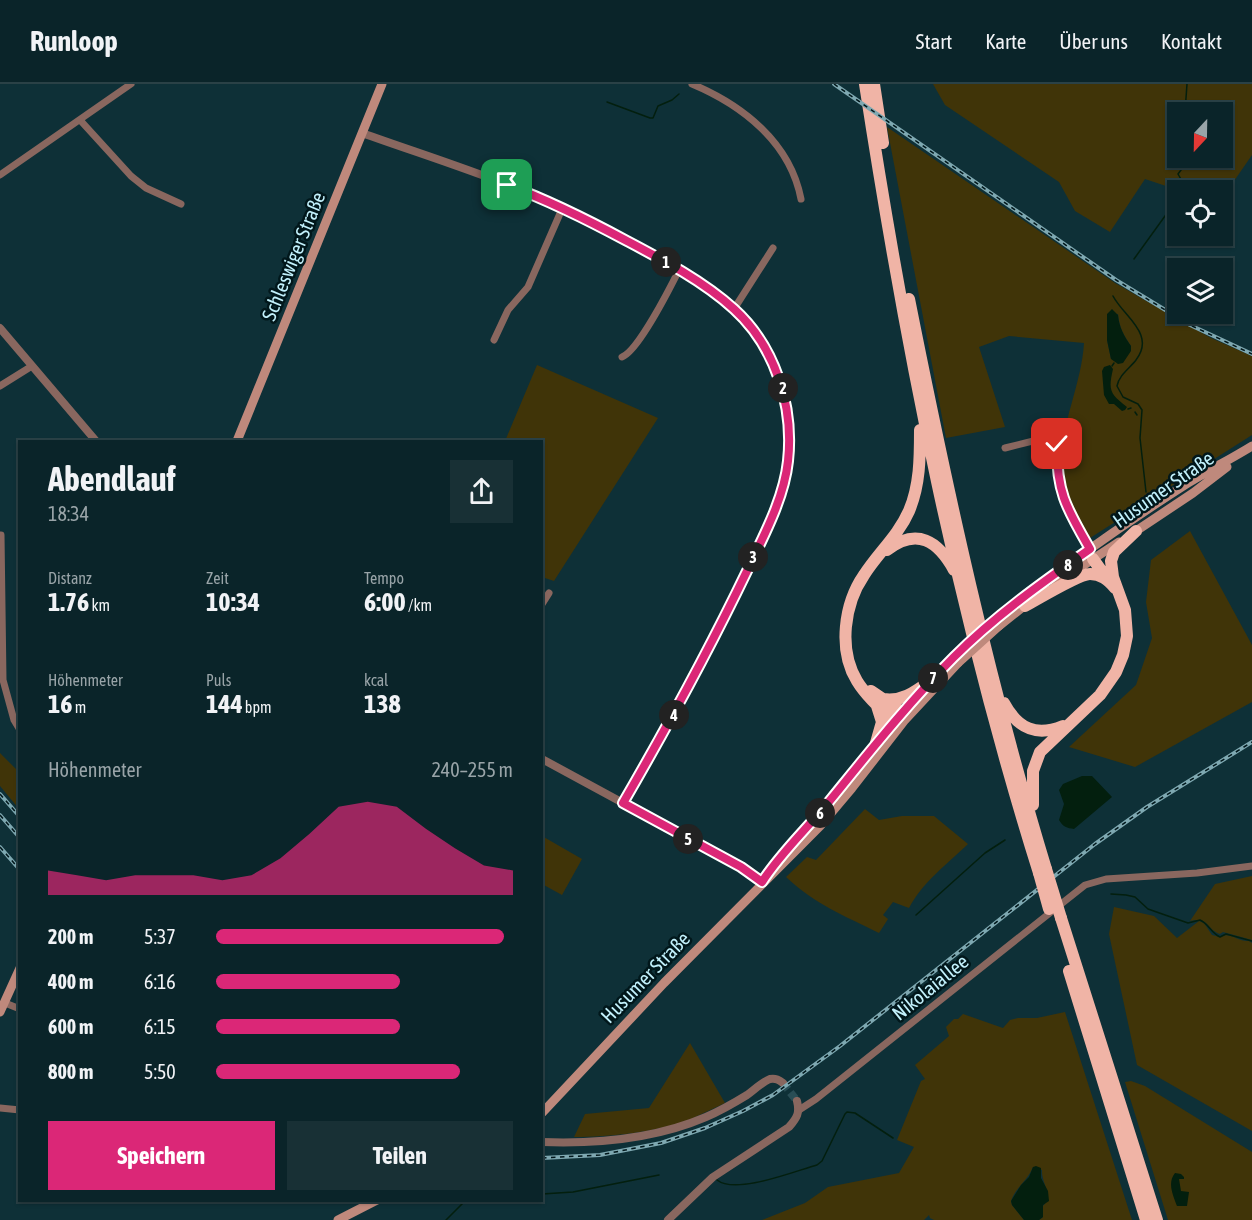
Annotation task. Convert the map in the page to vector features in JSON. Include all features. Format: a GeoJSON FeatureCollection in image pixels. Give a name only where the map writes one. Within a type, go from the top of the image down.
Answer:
{"type":"FeatureCollection","features":[{"type":"Feature","properties":{"kind":"highway"},"geometry":{"type":"LineString","coordinates":[[865,84],[920,405],[960,582],[998,730],[1146,1220]]}},
{"type":"Feature","properties":{"kind":"highway"},"geometry":{"type":"LineString","coordinates":[[874,84],[907,287],[949,493],[995,685],[1036,836]]}},
{"type":"Feature","properties":{"kind":"highway"},"geometry":{"type":"LineString","coordinates":[[900,718],[879,702],[855,678],[847,651],[846,627],[854,593],[864,575],[901,527],[917,488],[920,463],[920,405]]}},
{"type":"Feature","properties":{"kind":"highway"},"geometry":{"type":"LineString","coordinates":[[1111,578],[1111,561],[1114,552],[1136,531]]}},
{"type":"Feature","properties":{"kind":"highway"},"geometry":{"type":"LineString","coordinates":[[873,563],[901,540],[924,539],[935,545],[948,559],[960,582]]}},
{"type":"Feature","properties":{"kind":"highway"},"geometry":{"type":"LineString","coordinates":[[1042,871],[1032,791],[1036,761],[1049,742],[1078,718],[1105,689],[1123,655],[1127,626],[1125,610],[1111,578],[1094,554]]}},
{"type":"Feature","properties":{"kind":"highway"},"geometry":{"type":"LineString","coordinates":[[1025,606],[1086,574],[1111,578]]}},
{"type":"Feature","properties":{"kind":"highway"},"geometry":{"type":"LineString","coordinates":[[879,702],[900,699],[930,681]]}},
{"type":"Feature","properties":{"kind":"highway"},"geometry":{"type":"LineString","coordinates":[[995,685],[1012,717],[1029,729],[1041,732],[1078,718]]}},
{"type":"Feature","properties":{"kind":"highway"},"geometry":{"type":"LineString","coordinates":[[876,743],[882,722],[879,702]]}},
{"type":"Feature","properties":{"kind":"highway"},"geometry":{"type":"LineString","coordinates":[[1057,920],[1157,1220]]}},
{"type":"Feature","properties":{"kind":"main road","name":"Schleswiger Straße"},"geometry":{"type":"LineString","coordinates":[[237,440],[382,84]]}},
{"type":"Feature","properties":{"kind":"main road","name":"Husumer Straße"},"geometry":{"type":"LineString","coordinates":[[543,1112],[762,882],[784,864],[820,826],[852,788],[900,718],[930,681],[1038,585],[1136,531],[1193,493],[1251,447]]}},
{"type":"Feature","properties":{"kind":"main road","name":"Husumer Straße"},"geometry":{"type":"LineString","coordinates":[[998,622],[1025,606],[1189,483],[1251,447]]}},
{"type":"Feature","properties":{"kind":"main road","name":"Husumer Straße"},"geometry":{"type":"LineString","coordinates":[[762,882],[777,859],[815,819],[876,743],[957,659]]}},
{"type":"Feature","properties":{"kind":"main road"},"geometry":{"type":"LineString","coordinates":[[0,1012],[18,973]]}},
{"type":"Feature","properties":{"kind":"main road","name":"Husumer Straße"},"geometry":{"type":"LineString","coordinates":[[543,1106],[555,1097]]}},
{"type":"Feature","properties":{"kind":"main road"},"geometry":{"type":"LineString","coordinates":[[338,1220],[373,1202]]}},
{"type":"Feature","properties":{"kind":"street"},"geometry":{"type":"LineString","coordinates":[[0,176],[131,84]]}},
{"type":"Feature","properties":{"kind":"street"},"geometry":{"type":"LineString","coordinates":[[692,84],[723,98],[763,129],[791,169],[798,184],[801,199]]}},
{"type":"Feature","properties":{"kind":"street"},"geometry":{"type":"LineString","coordinates":[[80,120],[131,176],[146,188],[181,204]]}},
{"type":"Feature","properties":{"kind":"street"},"geometry":{"type":"LineString","coordinates":[[362,133],[521,190],[609,231],[679,270],[734,309],[761,343],[782,387],[788,411],[789,433],[788,463],[784,482],[760,542],[722,623],[678,707],[623,803]]}},
{"type":"Feature","properties":{"kind":"street"},"geometry":{"type":"LineString","coordinates":[[494,340],[507,310],[528,287],[562,209]]}},
{"type":"Feature","properties":{"kind":"street"},"geometry":{"type":"LineString","coordinates":[[734,309],[773,248]]}},
{"type":"Feature","properties":{"kind":"street"},"geometry":{"type":"LineString","coordinates":[[622,357],[627,355],[645,329],[679,270]]}},
{"type":"Feature","properties":{"kind":"street"},"geometry":{"type":"LineString","coordinates":[[0,328],[95,440]]}},
{"type":"Feature","properties":{"kind":"street"},"geometry":{"type":"LineString","coordinates":[[0,386],[32,366]]}},
{"type":"Feature","properties":{"kind":"street"},"geometry":{"type":"LineString","coordinates":[[1005,448],[1049,437],[1056,440],[1058,482],[1066,504],[1094,554]]}},
{"type":"Feature","properties":{"kind":"street"},"geometry":{"type":"LineString","coordinates":[[1,536],[3,680],[18,726]]}},
{"type":"Feature","properties":{"kind":"street"},"geometry":{"type":"LineString","coordinates":[[543,602],[549,593]]}},
{"type":"Feature","properties":{"kind":"street"},"geometry":{"type":"LineString","coordinates":[[543,760],[741,867],[762,882]]}},
{"type":"Feature","properties":{"kind":"street","name":"Nikolaiallee"},"geometry":{"type":"LineString","coordinates":[[668,1220],[713,1177],[789,1127],[797,1118],[798,1105],[816,1100],[1085,885],[1106,879],[1197,873],[1252,866]]}},
{"type":"Feature","properties":{"kind":"street"},"geometry":{"type":"LineString","coordinates":[[5,1002],[18,1008]]}},
{"type":"Feature","properties":{"kind":"street"},"geometry":{"type":"LineString","coordinates":[[543,1142],[616,1140],[671,1129],[719,1111],[768,1080],[776,1079],[783,1083]]}},
{"type":"Feature","properties":{"kind":"street"},"geometry":{"type":"LineString","coordinates":[[0,1108],[18,1110]]}},
{"type":"Feature","properties":{"kind":"shaded area"},"geometry":{"type":"Polygon","coordinates":[[[933,84],[1252,84],[1252,155],[1233,183],[1233,180],[1167,180],[1167,186],[1145,179],[1110,232],[1075,211],[1059,182],[945,105],[933,84]]]}},
{"type":"Feature","properties":{"kind":"shaded area"},"geometry":{"type":"Polygon","coordinates":[[[887,127],[1115,283],[1167,313],[1167,324],[1187,324],[1211,338],[1252,356],[1252,435],[1090,538],[1070,506],[1063,486],[1061,466],[1062,445],[1077,384],[1084,343],[1009,336],[979,347],[1005,427],[946,438],[887,127]],[[1107,314],[1107,340],[1111,359],[1131,346],[1119,323],[1118,314],[1107,314]]]}},
{"type":"Feature","properties":{"kind":"shaded area"},"geometry":{"type":"Polygon","coordinates":[[[1112,309],[1118,315],[1119,324],[1131,346],[1131,351],[1123,363],[1118,364],[1111,359],[1107,340],[1107,314],[1112,309]]]}},
{"type":"Feature","properties":{"kind":"shaded area"},"geometry":{"type":"Polygon","coordinates":[[[537,365],[658,418],[554,581],[543,577],[543,440],[505,440],[537,365]]]}},
{"type":"Feature","properties":{"kind":"shaded area"},"geometry":{"type":"Polygon","coordinates":[[[1110,365],[1113,369],[1112,391],[1117,399],[1127,407],[1122,411],[1114,404],[1109,404],[1104,395],[1102,371],[1104,367],[1110,365]]]}},
{"type":"Feature","properties":{"kind":"shaded area"},"geometry":{"type":"Polygon","coordinates":[[[1190,531],[1252,645],[1252,702],[1135,767],[1069,747],[1136,685],[1152,638],[1146,602],[1151,560],[1190,531]]]}},
{"type":"Feature","properties":{"kind":"shaded area"},"geometry":{"type":"Polygon","coordinates":[[[0,753],[18,771],[18,808],[0,786],[0,753]]]}},
{"type":"Feature","properties":{"kind":"shaded area"},"geometry":{"type":"Polygon","coordinates":[[[1082,776],[1092,776],[1112,797],[1074,829],[1069,828],[1059,820],[1064,804],[1059,790],[1063,784],[1082,776]]]}},
{"type":"Feature","properties":{"kind":"shaded area"},"geometry":{"type":"Polygon","coordinates":[[[865,809],[879,820],[902,816],[934,816],[968,844],[928,882],[909,908],[893,902],[883,915],[888,919],[879,933],[819,902],[786,877],[807,857],[816,860],[865,809]]]}},
{"type":"Feature","properties":{"kind":"shaded area"},"geometry":{"type":"Polygon","coordinates":[[[543,837],[582,859],[562,895],[543,885],[543,837]]]}},
{"type":"Feature","properties":{"kind":"shaded area"},"geometry":{"type":"Polygon","coordinates":[[[1252,876],[1252,940],[1223,932],[1220,934],[1201,920],[1190,921],[1215,884],[1252,876]]]}},
{"type":"Feature","properties":{"kind":"shaded area"},"geometry":{"type":"Polygon","coordinates":[[[1114,907],[1154,916],[1177,938],[1199,921],[1204,923],[1212,935],[1220,937],[1227,935],[1252,943],[1252,1131],[1137,1065],[1109,934],[1114,907]]]}},
{"type":"Feature","properties":{"kind":"shaded area"},"geometry":{"type":"Polygon","coordinates":[[[1065,1012],[1132,1220],[1039,1220],[1043,1217],[1043,1206],[1047,1193],[1042,1170],[1033,1167],[1011,1201],[1024,1220],[934,1220],[929,1215],[924,1220],[762,1220],[805,1203],[828,1187],[899,1173],[914,1147],[897,1140],[921,1081],[925,1079],[915,1065],[949,1036],[946,1027],[954,1019],[958,1019],[963,1014],[1003,1028],[1010,1020],[1037,1018],[1065,1012]]]}},
{"type":"Feature","properties":{"kind":"shaded area"},"geometry":{"type":"Polygon","coordinates":[[[690,1043],[725,1103],[678,1124],[618,1135],[574,1137],[585,1114],[649,1108],[690,1043]]]}},
{"type":"Feature","properties":{"kind":"shaded area"},"geometry":{"type":"Polygon","coordinates":[[[1131,1081],[1145,1086],[1252,1152],[1252,1220],[1168,1220],[1125,1082],[1131,1081]]]}},
{"type":"Feature","properties":{"kind":"shaded area"},"geometry":{"type":"Polygon","coordinates":[[[1033,1167],[1041,1168],[1041,1178],[1048,1191],[1049,1201],[1043,1205],[1043,1217],[1039,1220],[1024,1220],[1011,1201],[1029,1177],[1033,1167]]]}},
{"type":"Feature","properties":{"kind":"shaded area"},"geometry":{"type":"Polygon","coordinates":[[[1175,1173],[1184,1177],[1184,1179],[1179,1179],[1181,1191],[1189,1192],[1187,1206],[1177,1206],[1174,1198],[1171,1181],[1175,1173]]]}},
{"type":"Feature","properties":{"kind":"waterway"},"geometry":{"type":"LineString","coordinates":[[1186,102],[1187,84]]}},
{"type":"Feature","properties":{"kind":"waterway"},"geometry":{"type":"LineString","coordinates":[[607,102],[653,118],[658,106],[679,94]]}},
{"type":"Feature","properties":{"kind":"waterway"},"geometry":{"type":"LineString","coordinates":[[1181,180],[1178,174],[1182,168]]}},
{"type":"Feature","properties":{"kind":"waterway"},"geometry":{"type":"LineString","coordinates":[[1134,259],[1167,213]]}},
{"type":"Feature","properties":{"kind":"waterway"},"geometry":{"type":"LineString","coordinates":[[1113,296],[1136,326],[1142,342],[1141,351],[1136,360],[1122,375],[1117,386],[1123,397],[1138,404],[1142,410],[1140,438],[1146,492]]}},
{"type":"Feature","properties":{"kind":"waterway"},"geometry":{"type":"LineString","coordinates":[[916,915],[985,853],[1005,840]]}},
{"type":"Feature","properties":{"kind":"waterway"},"geometry":{"type":"LineString","coordinates":[[1111,894],[1135,897],[1148,909],[1188,923],[1200,920],[1220,937],[1226,934],[1252,941]]}},
{"type":"Feature","properties":{"kind":"waterway"},"geometry":{"type":"LineString","coordinates":[[717,1180],[726,1184],[738,1185],[766,1180],[817,1165],[822,1161],[847,1112],[855,1113],[893,1138]]}},
{"type":"Feature","properties":{"kind":"waterway"},"geometry":{"type":"LineString","coordinates":[[543,1194],[573,1192],[659,1175]]}},
{"type":"Feature","properties":{"kind":"waterway"},"geometry":{"type":"LineString","coordinates":[[446,1220],[464,1202]]}},
{"type":"Feature","properties":{"kind":"tunnel"},"geometry":{"type":"LineString","coordinates":[[783,1083],[797,1101]]}},
{"type":"Feature","properties":{"kind":"railway"},"geometry":{"type":"LineString","coordinates":[[834,84],[1116,280],[1190,325],[1252,354]]}},
{"type":"Feature","properties":{"kind":"railway"},"geometry":{"type":"LineString","coordinates":[[543,1158],[600,1155],[661,1143],[705,1128],[773,1095],[840,1046],[1095,844],[1147,807],[1252,742]]}},
{"type":"Feature","properties":{"kind":"railway"},"geometry":{"type":"LineString","coordinates":[[0,794],[18,815]]}},
{"type":"Feature","properties":{"kind":"railway"},"geometry":{"type":"LineString","coordinates":[[0,815],[18,836]]}},
{"type":"Feature","properties":{"kind":"railway"},"geometry":{"type":"LineString","coordinates":[[0,847],[18,868]]}},
{"type":"Feature","properties":{"kind":"route"},"geometry":{"type":"LineString","coordinates":[[507,185],[603,228],[679,270],[726,303],[744,320],[761,343],[782,387],[788,411],[789,448],[784,482],[775,507],[732,603],[678,707],[623,803],[741,867],[762,882],[777,859],[815,819],[894,721],[956,655],[1038,585],[1090,549],[1075,524],[1058,482],[1057,444]]}}]}
